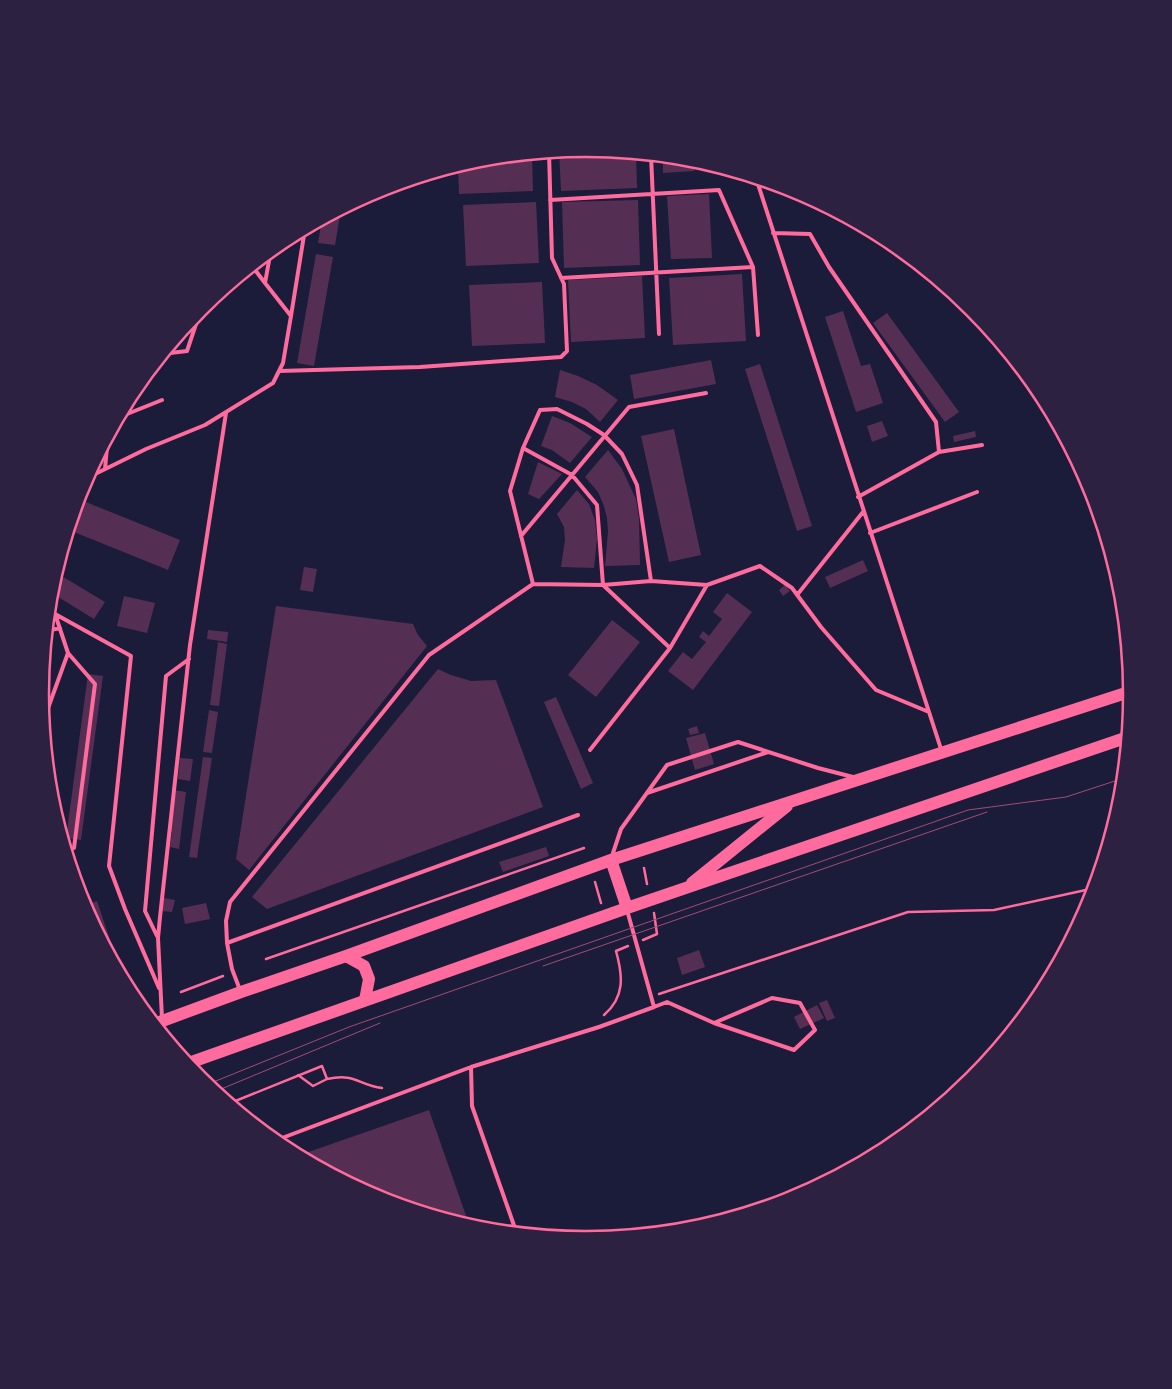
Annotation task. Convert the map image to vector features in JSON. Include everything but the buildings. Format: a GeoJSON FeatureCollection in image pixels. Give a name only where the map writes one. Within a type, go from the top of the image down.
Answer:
{"type":"FeatureCollection","features":[{"type":"Feature","properties":{"kind":"main road"},"geometry":{"type":"LineString","coordinates":[[160,1022],[611,860],[1123,694]]}},
{"type":"Feature","properties":{"kind":"main road"},"geometry":{"type":"LineString","coordinates":[[194,1061],[627,908],[1121,740]]}},
{"type":"Feature","properties":{"kind":"main road"},"geometry":{"type":"LineString","coordinates":[[684,889],[793,800]]}},
{"type":"Feature","properties":{"kind":"main road"},"geometry":{"type":"LineString","coordinates":[[611,860],[627,908]]}},
{"type":"Feature","properties":{"kind":"main road"},"geometry":{"type":"LineString","coordinates":[[346,956],[364,966],[369,979],[365,1000]]}},
{"type":"Feature","properties":{"kind":"lane"},"geometry":{"type":"LineString","coordinates":[[278,371],[420,367],[562,357],[567,351],[564,284],[552,258],[549,158]]}},
{"type":"Feature","properties":{"kind":"lane"},"geometry":{"type":"LineString","coordinates":[[651,161],[659,334]]}},
{"type":"Feature","properties":{"kind":"lane"},"geometry":{"type":"LineString","coordinates":[[758,186],[941,752]]}},
{"type":"Feature","properties":{"kind":"lane"},"geometry":{"type":"LineString","coordinates":[[550,200],[719,190],[752,267],[758,335]]}},
{"type":"Feature","properties":{"kind":"lane"},"geometry":{"type":"LineString","coordinates":[[773,233],[810,234],[829,267],[936,422],[938,452]]}},
{"type":"Feature","properties":{"kind":"lane"},"geometry":{"type":"LineString","coordinates":[[97,473],[146,449],[205,424],[273,382],[283,363],[304,238]]}},
{"type":"Feature","properties":{"kind":"lane"},"geometry":{"type":"LineString","coordinates":[[265,283],[269,261]]}},
{"type":"Feature","properties":{"kind":"lane"},"geometry":{"type":"LineString","coordinates":[[561,278],[752,267]]}},
{"type":"Feature","properties":{"kind":"lane"},"geometry":{"type":"LineString","coordinates":[[256,271],[291,316]]}},
{"type":"Feature","properties":{"kind":"lane"},"geometry":{"type":"LineString","coordinates":[[172,353],[187,351],[195,326]]}},
{"type":"Feature","properties":{"kind":"lane"},"geometry":{"type":"LineString","coordinates":[[521,536],[629,407],[706,393]]}},
{"type":"Feature","properties":{"kind":"lane"},"geometry":{"type":"LineString","coordinates":[[128,414],[162,400]]}},
{"type":"Feature","properties":{"kind":"lane"},"geometry":{"type":"LineString","coordinates":[[533,584],[510,491],[523,448],[540,410],[557,409],[604,435],[622,454],[637,485],[651,581]]}},
{"type":"Feature","properties":{"kind":"lane"},"geometry":{"type":"LineString","coordinates":[[158,1020],[160,990],[158,938],[189,659],[226,412]]}},
{"type":"Feature","properties":{"kind":"lane"},"geometry":{"type":"LineString","coordinates":[[858,497],[938,452],[982,445]]}},
{"type":"Feature","properties":{"kind":"lane"},"geometry":{"type":"LineString","coordinates":[[523,448],[572,475],[597,505],[603,585],[670,648]]}},
{"type":"Feature","properties":{"kind":"lane"},"geometry":{"type":"LineString","coordinates":[[105,469],[106,453]]}},
{"type":"Feature","properties":{"kind":"lane"},"geometry":{"type":"LineString","coordinates":[[870,533],[977,492]]}},
{"type":"Feature","properties":{"kind":"lane"},"geometry":{"type":"LineString","coordinates":[[797,595],[864,512]]}},
{"type":"Feature","properties":{"kind":"lane"},"geometry":{"type":"LineString","coordinates":[[240,992],[226,943],[226,922],[230,902],[430,655],[533,584],[603,585],[651,581],[707,585],[760,566],[792,588],[821,627],[876,690],[929,712]]}},
{"type":"Feature","properties":{"kind":"lane"},"geometry":{"type":"LineString","coordinates":[[590,750],[670,648],[707,585]]}},
{"type":"Feature","properties":{"kind":"lane"},"geometry":{"type":"LineString","coordinates":[[56,614],[68,652],[95,684],[74,848],[71,849]]}},
{"type":"Feature","properties":{"kind":"lane"},"geometry":{"type":"LineString","coordinates":[[56,614],[131,656],[109,866],[125,909],[160,990]]}},
{"type":"Feature","properties":{"kind":"lane"},"geometry":{"type":"LineString","coordinates":[[53,629],[60,628]]}},
{"type":"Feature","properties":{"kind":"lane"},"geometry":{"type":"LineString","coordinates":[[49,704],[68,652]]}},
{"type":"Feature","properties":{"kind":"lane"},"geometry":{"type":"LineString","coordinates":[[158,938],[145,911],[166,676],[189,659]]}},
{"type":"Feature","properties":{"kind":"lane"},"geometry":{"type":"LineString","coordinates":[[611,860],[621,829],[667,765],[738,742],[818,768],[860,778]]}},
{"type":"Feature","properties":{"kind":"lane"},"geometry":{"type":"LineString","coordinates":[[647,793],[768,752]]}},
{"type":"Feature","properties":{"kind":"lane"},"geometry":{"type":"LineString","coordinates":[[226,943],[578,815]]}},
{"type":"Feature","properties":{"kind":"lane"},"geometry":{"type":"LineString","coordinates":[[627,908],[654,1007]]}},
{"type":"Feature","properties":{"kind":"lane"},"geometry":{"type":"LineString","coordinates":[[283,1138],[471,1067],[599,1027],[667,1002],[714,1023],[794,1050],[815,1030],[800,1002],[772,998],[714,1023]]}},
{"type":"Feature","properties":{"kind":"lane"},"geometry":{"type":"LineString","coordinates":[[471,1067],[472,1106],[514,1227]]}},
{"type":"Feature","properties":{"kind":"path"},"geometry":{"type":"LineString","coordinates":[[266,959],[584,848]]}},
{"type":"Feature","properties":{"kind":"path"},"geometry":{"type":"LineString","coordinates":[[644,868],[647,884]]}},
{"type":"Feature","properties":{"kind":"path"},"geometry":{"type":"LineString","coordinates":[[595,882],[601,903]]}},
{"type":"Feature","properties":{"kind":"path"},"geometry":{"type":"LineString","coordinates":[[651,997],[908,912],[994,910],[1086,890]]}},
{"type":"Feature","properties":{"kind":"path"},"geometry":{"type":"LineString","coordinates":[[601,1018],[613,1007],[621,986],[621,968],[616,951]]}},
{"type":"Feature","properties":{"kind":"path"},"geometry":{"type":"LineString","coordinates":[[182,992],[222,976]]}},
{"type":"Feature","properties":{"kind":"path"},"geometry":{"type":"LineString","coordinates":[[235,1101],[322,1066],[327,1079]]}},
{"type":"Feature","properties":{"kind":"path"},"geometry":{"type":"LineString","coordinates":[[298,1075],[313,1086],[327,1079],[341,1076],[352,1077],[382,1088]]}},
{"type":"Feature","properties":{"kind":"tram line"},"geometry":{"type":"LineString","coordinates":[[214,1082],[349,1027],[968,810],[1066,797],[1116,781]]}},
{"type":"Feature","properties":{"kind":"tram line"},"geometry":{"type":"LineString","coordinates":[[543,966],[987,812]]}},
{"type":"Feature","properties":{"kind":"tram line"},"geometry":{"type":"LineString","coordinates":[[222,1089],[380,1023]]}}]}
